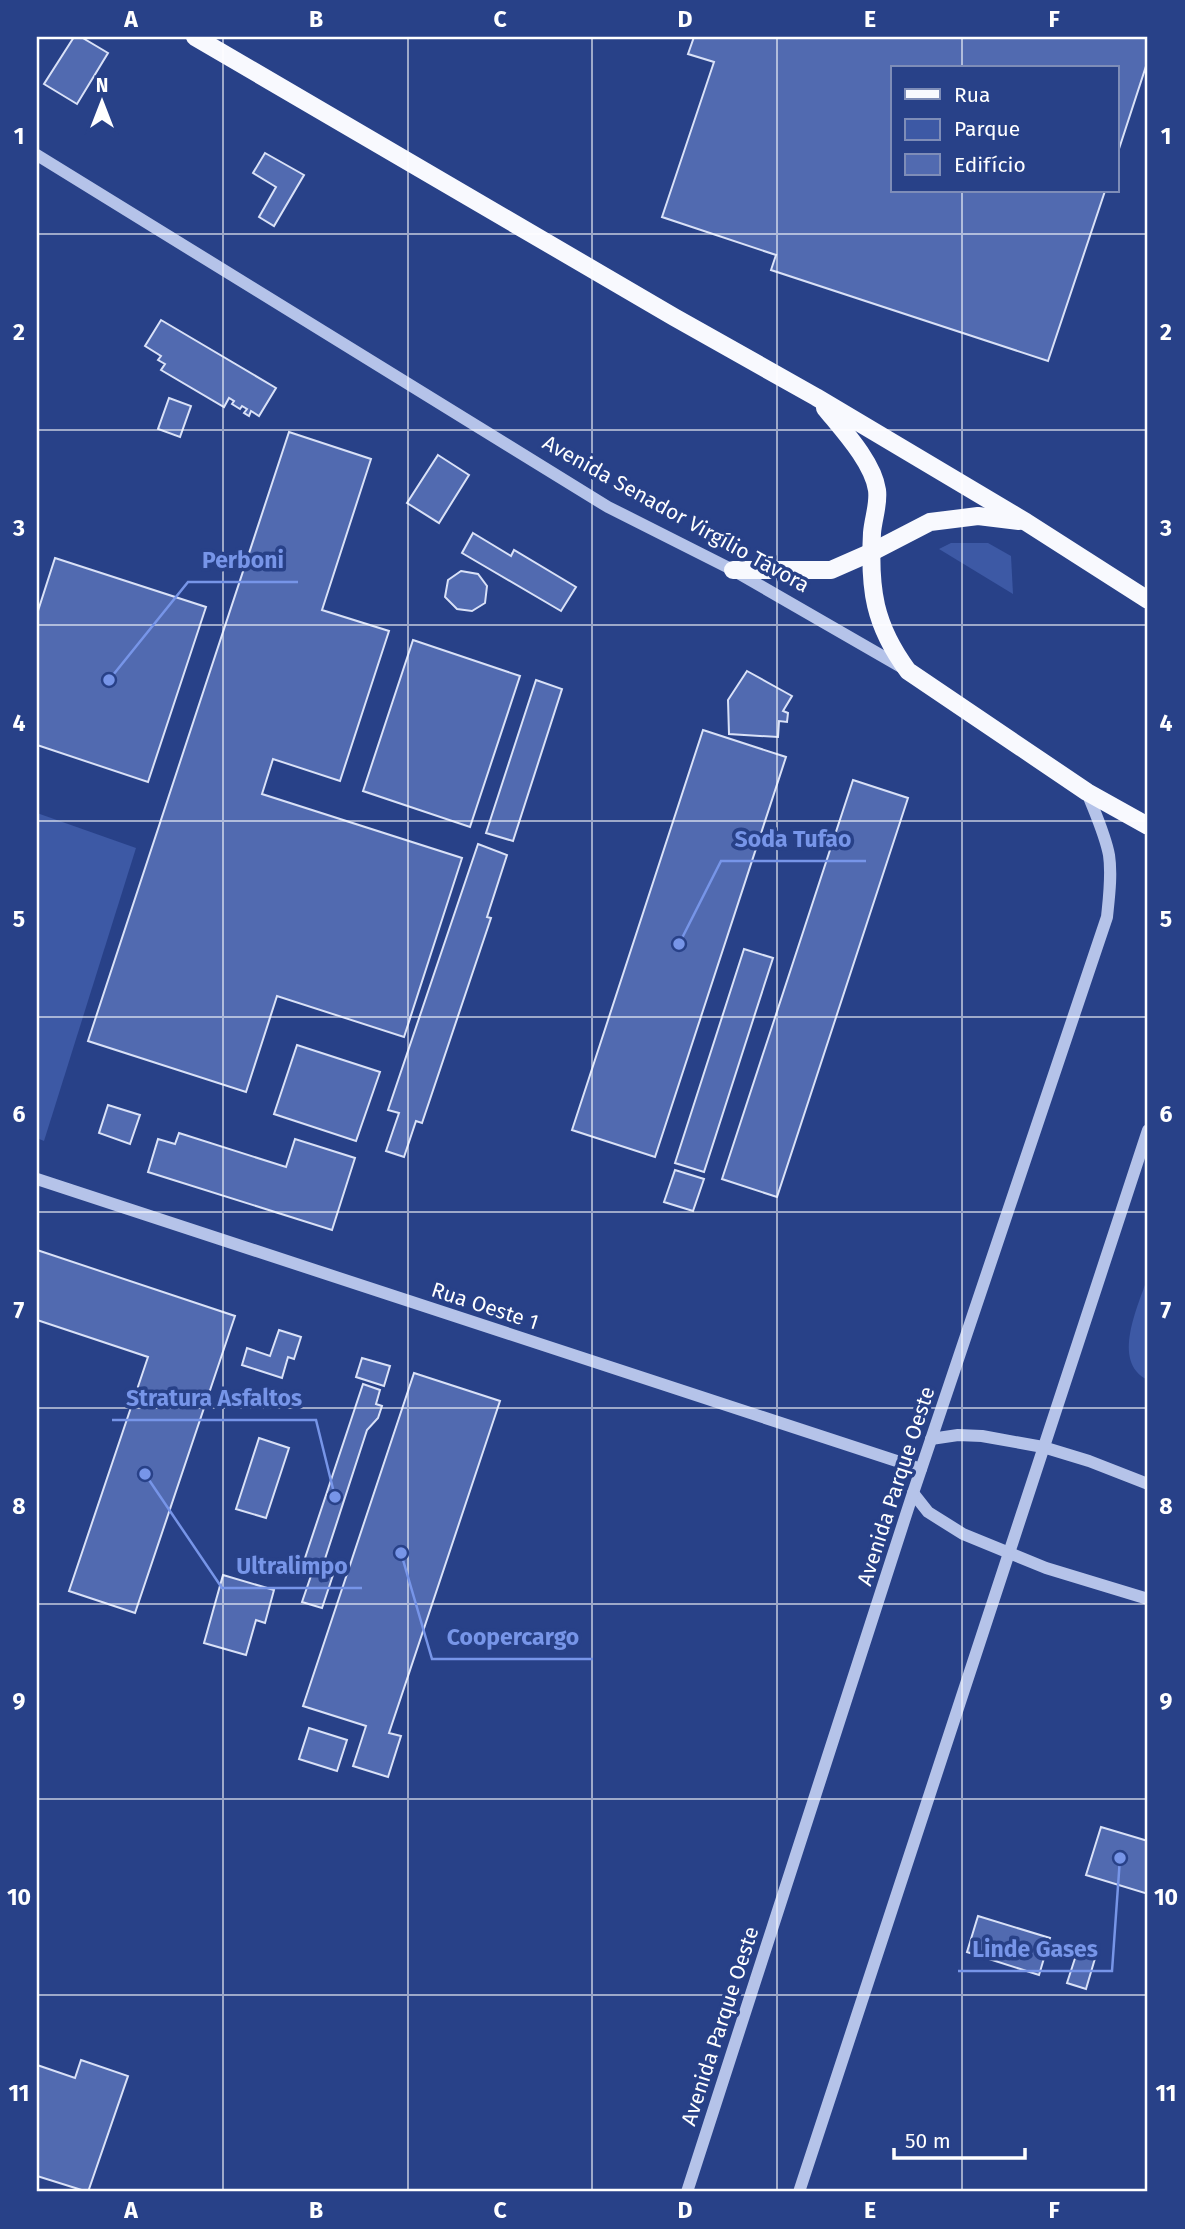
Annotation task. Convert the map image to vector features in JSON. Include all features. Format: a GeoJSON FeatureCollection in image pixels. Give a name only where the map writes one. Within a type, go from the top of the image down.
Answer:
{"type":"FeatureCollection","features":[{"type":"Feature","properties":{"kind":"main road"},"geometry":{"type":"LineString","coordinates":[[195,37],[816,397],[1026,522],[1148,600]]}},
{"type":"Feature","properties":{"kind":"main road"},"geometry":{"type":"LineString","coordinates":[[816,397],[860,451],[877,490],[872,552],[872,582],[877,615],[894,653],[908,671]]}},
{"type":"Feature","properties":{"kind":"main road"},"geometry":{"type":"LineString","coordinates":[[733,570],[831,570],[930,522],[978,516],[1026,522]]}},
{"type":"Feature","properties":{"kind":"main road","name":"Avenida Senador Virgílio Távora"},"geometry":{"type":"LineString","coordinates":[[908,671],[1087,792],[1148,826]]}},
{"type":"Feature","properties":{"kind":"street","name":"Avenida Senador Virgílio Távora"},"geometry":{"type":"LineString","coordinates":[[37,155],[608,507],[733,570],[908,671]]}},
{"type":"Feature","properties":{"kind":"street","name":"Avenida Parque Oeste"},"geometry":{"type":"LineString","coordinates":[[687,2192],[913,1493],[1107,917],[1109,857],[1087,792]]}},
{"type":"Feature","properties":{"kind":"street"},"geometry":{"type":"LineString","coordinates":[[799,2192],[1148,1130]]}},
{"type":"Feature","properties":{"kind":"street","name":"Rua Oeste 1"},"geometry":{"type":"LineString","coordinates":[[37,1179],[921,1469]]}},
{"type":"Feature","properties":{"kind":"street"},"geometry":{"type":"LineString","coordinates":[[931,1439],[958,1435],[982,1436],[1043,1447],[1148,1484]]}},
{"type":"Feature","properties":{"kind":"street"},"geometry":{"type":"LineString","coordinates":[[913,1493],[928,1512],[963,1534],[1046,1568],[1148,1599]]}},
{"type":"Feature","properties":{"kind":"green space"},"geometry":{"type":"Polygon","coordinates":[[[951,543],[988,543],[1011,556],[1013,594],[939,549],[951,543]]]}},
{"type":"Feature","properties":{"kind":"green space"},"geometry":{"type":"Polygon","coordinates":[[[37,813],[136,848],[44,1141],[37,1138],[37,813]]]}},
{"type":"Feature","properties":{"kind":"green space"},"geometry":{"type":"Polygon","coordinates":[[[1148,1276],[1148,1380],[1137,1372],[1129,1347],[1134,1317],[1148,1276]]]}},
{"type":"Feature","properties":{"kind":"building"},"geometry":{"type":"Polygon","coordinates":[[[74,37],[81,37],[108,53],[77,104],[44,84],[74,37]]]}},
{"type":"Feature","properties":{"kind":"building"},"geometry":{"type":"Polygon","coordinates":[[[694,37],[1148,37],[1148,60],[1118,152],[1118,66],[891,66],[891,192],[1105,192],[1048,361],[771,270],[776,255],[662,217],[714,62],[688,54],[694,37]]]}},
{"type":"Feature","properties":{"kind":"building"},"geometry":{"type":"Polygon","coordinates":[[[265,153],[304,175],[274,226],[259,217],[276,187],[253,173],[265,153]]]}},
{"type":"Feature","properties":{"kind":"building"},"geometry":{"type":"Polygon","coordinates":[[[161,320],[276,388],[259,416],[251,411],[249,416],[244,413],[247,409],[242,406],[240,409],[232,404],[234,401],[229,398],[224,407],[161,370],[165,364],[158,360],[161,356],[145,346],[161,320]]]}},
{"type":"Feature","properties":{"kind":"building"},"geometry":{"type":"Polygon","coordinates":[[[169,398],[191,406],[180,437],[158,429],[169,398]]]}},
{"type":"Feature","properties":{"kind":"building"},"geometry":{"type":"Polygon","coordinates":[[[289,432],[371,459],[322,610],[389,631],[340,781],[273,759],[262,794],[462,858],[404,1037],[277,996],[246,1092],[88,1041],[289,432]]]}},
{"type":"Feature","properties":{"kind":"building"},"geometry":{"type":"Polygon","coordinates":[[[438,455],[469,475],[439,523],[407,503],[438,455]]]}},
{"type":"Feature","properties":{"kind":"building"},"geometry":{"type":"Polygon","coordinates":[[[473,533],[511,556],[514,550],[576,587],[561,611],[462,553],[473,533]]]}},
{"type":"Feature","properties":{"kind":"building"},"geometry":{"type":"Polygon","coordinates":[[[55,558],[206,607],[148,782],[37,745],[37,614],[55,558]]]}},
{"type":"Feature","properties":{"kind":"building"},"geometry":{"type":"Polygon","coordinates":[[[461,571],[478,574],[487,586],[485,603],[472,611],[457,609],[445,597],[448,580],[461,571]]]}},
{"type":"Feature","properties":{"kind":"building"},"geometry":{"type":"Polygon","coordinates":[[[413,640],[520,676],[470,827],[363,791],[413,640]]]}},
{"type":"Feature","properties":{"kind":"building"},"geometry":{"type":"Polygon","coordinates":[[[747,671],[792,696],[783,711],[788,713],[787,722],[779,721],[778,737],[729,734],[728,700],[747,671]]]}},
{"type":"Feature","properties":{"kind":"building"},"geometry":{"type":"Polygon","coordinates":[[[536,680],[562,689],[513,841],[486,833],[536,680]]]}},
{"type":"Feature","properties":{"kind":"building"},"geometry":{"type":"Polygon","coordinates":[[[703,730],[786,757],[655,1157],[572,1130],[703,730]]]}},
{"type":"Feature","properties":{"kind":"building"},"geometry":{"type":"Polygon","coordinates":[[[853,780],[908,798],[777,1197],[722,1179],[853,780]]]}},
{"type":"Feature","properties":{"kind":"building"},"geometry":{"type":"Polygon","coordinates":[[[478,844],[507,855],[487,917],[491,918],[422,1123],[416,1121],[404,1157],[386,1151],[399,1113],[388,1110],[478,844]]]}},
{"type":"Feature","properties":{"kind":"building"},"geometry":{"type":"Polygon","coordinates":[[[744,949],[773,958],[704,1172],[675,1163],[744,949]]]}},
{"type":"Feature","properties":{"kind":"building"},"geometry":{"type":"Polygon","coordinates":[[[297,1045],[380,1072],[356,1141],[274,1114],[297,1045]]]}},
{"type":"Feature","properties":{"kind":"building"},"geometry":{"type":"Polygon","coordinates":[[[108,1105],[140,1115],[130,1144],[99,1133],[108,1105]]]}},
{"type":"Feature","properties":{"kind":"building"},"geometry":{"type":"Polygon","coordinates":[[[179,1133],[286,1167],[295,1139],[355,1158],[332,1230],[148,1172],[158,1139],[175,1144],[179,1133]]]}},
{"type":"Feature","properties":{"kind":"building"},"geometry":{"type":"Polygon","coordinates":[[[675,1170],[704,1179],[693,1211],[664,1202],[675,1170]]]}},
{"type":"Feature","properties":{"kind":"building"},"geometry":{"type":"Polygon","coordinates":[[[37,1250],[235,1316],[135,1613],[69,1591],[148,1357],[37,1320],[37,1250]]]}},
{"type":"Feature","properties":{"kind":"building"},"geometry":{"type":"Polygon","coordinates":[[[279,1330],[301,1337],[294,1359],[288,1357],[282,1378],[242,1365],[247,1348],[270,1356],[279,1330]]]}},
{"type":"Feature","properties":{"kind":"building"},"geometry":{"type":"Polygon","coordinates":[[[362,1358],[390,1366],[384,1386],[356,1377],[362,1358]]]}},
{"type":"Feature","properties":{"kind":"building"},"geometry":{"type":"Polygon","coordinates":[[[414,1373],[500,1401],[389,1733],[401,1736],[388,1777],[353,1766],[366,1726],[303,1706],[414,1373]]]}},
{"type":"Feature","properties":{"kind":"building"},"geometry":{"type":"Polygon","coordinates":[[[363,1384],[380,1390],[376,1404],[382,1406],[378,1418],[367,1430],[322,1568],[334,1572],[322,1608],[302,1602],[314,1567],[303,1564],[363,1384]]]}},
{"type":"Feature","properties":{"kind":"building"},"geometry":{"type":"Polygon","coordinates":[[[259,1438],[289,1448],[266,1518],[236,1509],[259,1438]]]}},
{"type":"Feature","properties":{"kind":"building"},"geometry":{"type":"Polygon","coordinates":[[[223,1575],[274,1590],[265,1623],[256,1620],[246,1655],[204,1643],[223,1575]]]}},
{"type":"Feature","properties":{"kind":"building"},"geometry":{"type":"Polygon","coordinates":[[[309,1728],[347,1740],[337,1771],[299,1759],[309,1728]]]}},
{"type":"Feature","properties":{"kind":"building"},"geometry":{"type":"Polygon","coordinates":[[[1101,1827],[1148,1841],[1148,1894],[1086,1875],[1101,1827]]]}},
{"type":"Feature","properties":{"kind":"building"},"geometry":{"type":"Polygon","coordinates":[[[978,1916],[1050,1938],[1039,1975],[967,1952],[978,1916]]]}},
{"type":"Feature","properties":{"kind":"building"},"geometry":{"type":"Polygon","coordinates":[[[1078,1949],[1096,1955],[1086,1989],[1067,1983],[1078,1949]]]}},
{"type":"Feature","properties":{"kind":"building"},"geometry":{"type":"Polygon","coordinates":[[[81,2060],[128,2076],[88,2192],[37,2176],[37,2065],[75,2078],[81,2060]]]}},
{"type":"Feature","properties":{"kind":"place","name":"Perboni"},"geometry":{"type":"Point","coordinates":[109,680]}},
{"type":"Feature","properties":{"kind":"place","name":"Soda Tufao"},"geometry":{"type":"Point","coordinates":[679,944]}},
{"type":"Feature","properties":{"kind":"place","name":"Ultralimpo"},"geometry":{"type":"Point","coordinates":[145,1474]}},
{"type":"Feature","properties":{"kind":"place","name":"Stratura Asfaltos"},"geometry":{"type":"Point","coordinates":[335,1497]}},
{"type":"Feature","properties":{"kind":"place","name":"Coopercargo"},"geometry":{"type":"Point","coordinates":[401,1553]}},
{"type":"Feature","properties":{"kind":"place","name":"Linde Gases"},"geometry":{"type":"Point","coordinates":[1120,1858]}}]}
